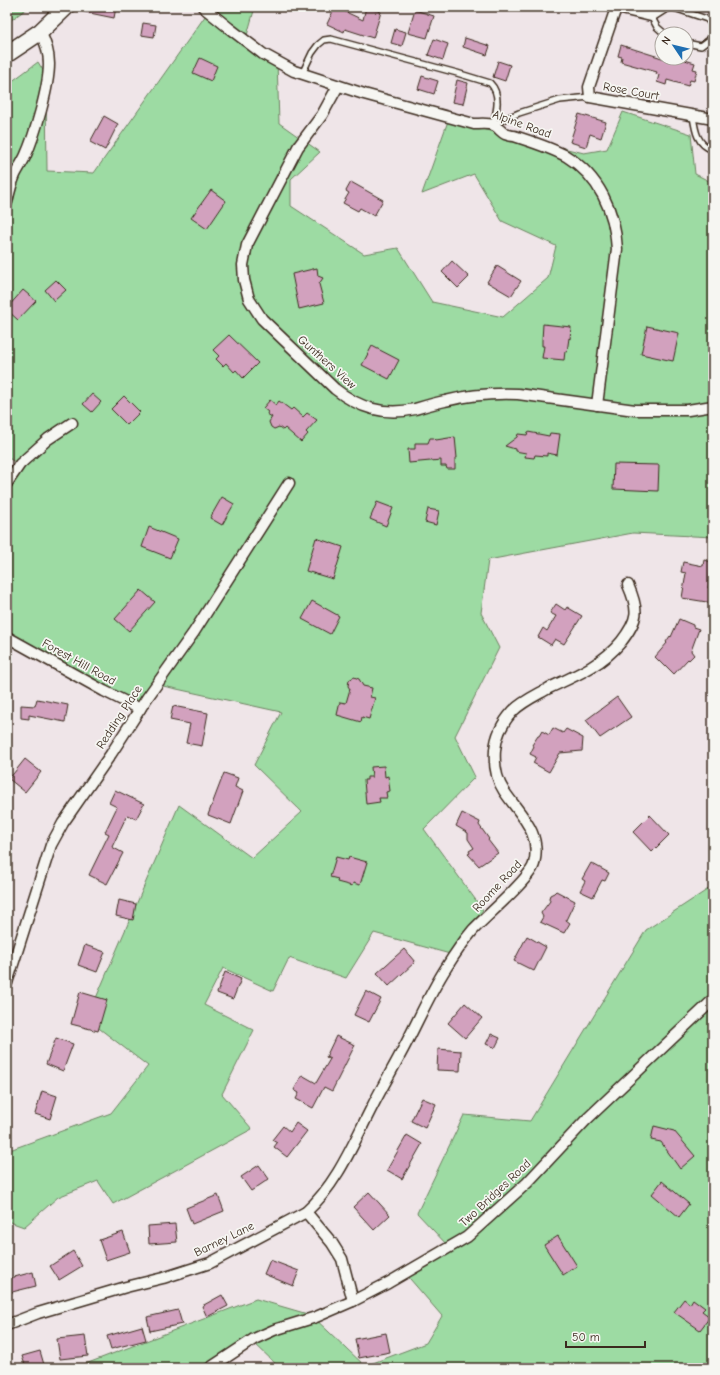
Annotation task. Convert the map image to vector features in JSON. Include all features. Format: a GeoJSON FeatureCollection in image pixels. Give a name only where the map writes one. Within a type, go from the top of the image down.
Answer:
{"type":"FeatureCollection","features":[{"type":"Feature","properties":{"kind":"main road"},"geometry":{"type":"LineString","coordinates":[[7,54],[40,32],[66,7]]}},
{"type":"Feature","properties":{"kind":"street","name":"Alpine Road"},"geometry":{"type":"LineString","coordinates":[[204,7],[263,54],[294,71],[364,94],[474,124],[492,125],[505,134],[553,150],[580,166],[598,186],[606,199],[616,236],[616,262],[597,405]]}},
{"type":"Feature","properties":{"kind":"street","name":"Rose Court"},"geometry":{"type":"LineString","coordinates":[[651,16],[615,7],[589,87],[590,97],[713,119]]}},
{"type":"Feature","properties":{"kind":"street"},"geometry":{"type":"LineString","coordinates":[[651,16],[665,7]]}},
{"type":"Feature","properties":{"kind":"street"},"geometry":{"type":"LineString","coordinates":[[7,202],[15,176],[26,156],[46,90],[49,64],[45,40],[40,32]]}},
{"type":"Feature","properties":{"kind":"street","name":"Gunthers View"},"geometry":{"type":"LineString","coordinates":[[338,86],[322,115],[298,147],[247,245],[243,265],[244,280],[249,299],[262,319],[335,389],[348,399],[362,406],[381,411],[413,409],[469,396],[501,393],[635,410],[688,410],[713,406]]}},
{"type":"Feature","properties":{"kind":"street"},"geometry":{"type":"LineString","coordinates":[[7,483],[20,464],[48,439],[72,422]]}},
{"type":"Feature","properties":{"kind":"street","name":"Redding Place"},"geometry":{"type":"LineString","coordinates":[[7,983],[51,845],[63,824],[140,709],[194,632],[289,483]]}},
{"type":"Feature","properties":{"kind":"street","name":"Roome Road"},"geometry":{"type":"LineString","coordinates":[[306,1212],[317,1203],[330,1186],[342,1166],[379,1093],[401,1054],[433,989],[452,958],[472,932],[523,881],[534,866],[535,848],[532,831],[504,790],[497,773],[495,755],[499,732],[505,721],[514,710],[523,703],[535,695],[595,665],[618,645],[635,618],[635,600],[628,585]]}},
{"type":"Feature","properties":{"kind":"street","name":"Forest Hill Road"},"geometry":{"type":"LineString","coordinates":[[7,637],[104,691],[140,709]]}},
{"type":"Feature","properties":{"kind":"street","name":"Two Bridges Road"},"geometry":{"type":"LineString","coordinates":[[210,1368],[254,1339],[274,1330],[316,1317],[353,1301],[388,1283],[467,1237],[527,1183],[586,1120],[713,1000]]}},
{"type":"Feature","properties":{"kind":"street"},"geometry":{"type":"LineString","coordinates":[[306,1212],[332,1243],[342,1259],[353,1301]]}},
{"type":"Feature","properties":{"kind":"street","name":"Barney Lane"},"geometry":{"type":"LineString","coordinates":[[7,1325],[38,1313],[163,1278],[210,1263],[306,1212]]}},
{"type":"Feature","properties":{"kind":"lane"},"geometry":{"type":"LineString","coordinates":[[671,7],[708,19],[713,26]]}},
{"type":"Feature","properties":{"kind":"lane"},"geometry":{"type":"LineString","coordinates":[[651,16],[656,26]]}},
{"type":"Feature","properties":{"kind":"lane"},"geometry":{"type":"LineString","coordinates":[[694,45],[701,46],[709,40],[713,33]]}},
{"type":"Feature","properties":{"kind":"lane"},"geometry":{"type":"LineString","coordinates":[[302,74],[312,53],[318,45],[324,40],[331,39],[490,83],[495,88],[497,109],[492,125]]}},
{"type":"Feature","properties":{"kind":"lane"},"geometry":{"type":"LineString","coordinates":[[492,125],[519,113],[560,100],[590,97]]}},
{"type":"Feature","properties":{"kind":"lane"},"geometry":{"type":"LineString","coordinates":[[693,116],[695,133],[700,141],[709,149],[713,150]]}},
{"type":"Feature","properties":{"kind":"green space"},"geometry":{"type":"Polygon","coordinates":[[[7,7],[29,7],[7,23],[7,7]]]}},
{"type":"Feature","properties":{"kind":"green space"},"geometry":{"type":"Polygon","coordinates":[[[203,7],[255,7],[246,39],[277,60],[279,123],[320,152],[291,179],[291,206],[364,254],[398,248],[432,302],[503,317],[548,278],[556,246],[502,221],[474,174],[422,194],[448,121],[584,153],[607,149],[623,112],[691,134],[695,174],[713,183],[713,537],[633,533],[488,560],[481,613],[499,648],[455,736],[475,777],[424,829],[483,910],[450,954],[374,933],[346,978],[289,958],[273,991],[223,968],[204,1005],[254,1030],[222,1094],[252,1129],[113,1204],[98,1181],[58,1197],[24,1227],[7,1221],[7,1151],[111,1113],[148,1066],[87,1019],[179,805],[252,858],[302,812],[254,765],[281,712],[154,684],[137,708],[7,638],[7,481],[18,464],[7,457],[7,85],[38,62],[44,72],[46,90],[47,171],[94,173],[208,12],[203,7]]]}},
{"type":"Feature","properties":{"kind":"green space"},"geometry":{"type":"Polygon","coordinates":[[[713,886],[713,1368],[280,1368],[251,1340],[220,1368],[75,1368],[256,1299],[311,1315],[365,1366],[426,1343],[442,1316],[404,1272],[448,1246],[417,1213],[464,1115],[530,1121],[646,930],[713,886]]]}},
{"type":"Feature","properties":{"kind":"building"},"geometry":{"type":"Polygon","coordinates":[[[80,7],[116,7],[114,18],[80,11],[80,7]]]}},
{"type":"Feature","properties":{"kind":"building"},"geometry":{"type":"Polygon","coordinates":[[[335,7],[363,20],[366,7],[381,12],[373,38],[345,29],[344,32],[327,24],[335,7]]]}},
{"type":"Feature","properties":{"kind":"building"},"geometry":{"type":"Polygon","coordinates":[[[415,10],[434,16],[427,38],[408,33],[415,10]]]}},
{"type":"Feature","properties":{"kind":"building"},"geometry":{"type":"Polygon","coordinates":[[[143,23],[156,25],[154,37],[141,35],[143,23]]]}},
{"type":"Feature","properties":{"kind":"building"},"geometry":{"type":"Polygon","coordinates":[[[395,29],[406,32],[402,46],[391,43],[395,29]]]}},
{"type":"Feature","properties":{"kind":"building"},"geometry":{"type":"Polygon","coordinates":[[[465,38],[490,46],[487,55],[463,47],[465,38]]]}},
{"type":"Feature","properties":{"kind":"building"},"geometry":{"type":"Polygon","coordinates":[[[434,39],[448,44],[443,60],[428,55],[434,39]]]}},
{"type":"Feature","properties":{"kind":"building"},"geometry":{"type":"Polygon","coordinates":[[[621,45],[654,55],[654,66],[694,66],[693,69],[697,70],[694,81],[690,80],[688,86],[667,80],[666,85],[657,82],[659,75],[656,74],[657,72],[621,62],[622,57],[618,56],[621,45]]]}},
{"type":"Feature","properties":{"kind":"building"},"geometry":{"type":"Polygon","coordinates":[[[200,58],[217,66],[211,81],[193,73],[200,58]]]}},
{"type":"Feature","properties":{"kind":"building"},"geometry":{"type":"Polygon","coordinates":[[[498,61],[510,65],[505,81],[493,77],[498,61]]]}},
{"type":"Feature","properties":{"kind":"building"},"geometry":{"type":"Polygon","coordinates":[[[422,76],[438,81],[434,94],[418,89],[422,76]]]}},
{"type":"Feature","properties":{"kind":"building"},"geometry":{"type":"Polygon","coordinates":[[[457,80],[468,83],[463,104],[452,102],[457,80]]]}},
{"type":"Feature","properties":{"kind":"building"},"geometry":{"type":"Polygon","coordinates":[[[579,114],[606,122],[601,138],[590,134],[586,147],[570,142],[579,114]]]}},
{"type":"Feature","properties":{"kind":"building"},"geometry":{"type":"Polygon","coordinates":[[[104,116],[118,124],[105,150],[90,142],[104,116]]]}},
{"type":"Feature","properties":{"kind":"building"},"geometry":{"type":"Polygon","coordinates":[[[351,182],[383,200],[374,216],[360,208],[358,211],[343,203],[349,193],[346,191],[351,182]]]}},
{"type":"Feature","properties":{"kind":"building"},"geometry":{"type":"Polygon","coordinates":[[[211,190],[226,201],[207,229],[191,218],[211,190]]]}},
{"type":"Feature","properties":{"kind":"building"},"geometry":{"type":"Polygon","coordinates":[[[452,261],[469,277],[458,288],[442,272],[452,261]]]}},
{"type":"Feature","properties":{"kind":"building"},"geometry":{"type":"Polygon","coordinates":[[[497,266],[521,281],[511,296],[487,282],[497,266]]]}},
{"type":"Feature","properties":{"kind":"building"},"geometry":{"type":"Polygon","coordinates":[[[317,268],[318,276],[323,278],[319,284],[324,303],[299,309],[292,274],[317,268]]]}},
{"type":"Feature","properties":{"kind":"building"},"geometry":{"type":"Polygon","coordinates":[[[56,280],[66,290],[54,301],[45,290],[56,280]]]}},
{"type":"Feature","properties":{"kind":"building"},"geometry":{"type":"Polygon","coordinates":[[[23,290],[36,301],[18,320],[7,310],[7,308],[23,290]]]}},
{"type":"Feature","properties":{"kind":"building"},"geometry":{"type":"Polygon","coordinates":[[[543,324],[571,327],[570,339],[569,338],[567,352],[565,351],[564,360],[542,358],[544,346],[542,346],[543,324]]]}},
{"type":"Feature","properties":{"kind":"building"},"geometry":{"type":"Polygon","coordinates":[[[647,326],[679,333],[673,361],[641,354],[647,326]]]}},
{"type":"Feature","properties":{"kind":"building"},"geometry":{"type":"Polygon","coordinates":[[[229,335],[258,363],[243,378],[236,370],[234,372],[226,363],[223,366],[216,359],[219,356],[213,350],[229,335]]]}},
{"type":"Feature","properties":{"kind":"building"},"geometry":{"type":"Polygon","coordinates":[[[372,346],[399,360],[389,379],[362,365],[372,346]]]}},
{"type":"Feature","properties":{"kind":"building"},"geometry":{"type":"Polygon","coordinates":[[[92,394],[101,402],[92,412],[83,404],[92,394]]]}},
{"type":"Feature","properties":{"kind":"building"},"geometry":{"type":"Polygon","coordinates":[[[124,396],[140,412],[127,425],[111,409],[124,396]]]}},
{"type":"Feature","properties":{"kind":"building"},"geometry":{"type":"Polygon","coordinates":[[[270,400],[276,405],[279,401],[291,410],[293,408],[303,417],[307,413],[317,420],[306,432],[308,434],[301,442],[285,428],[283,430],[279,427],[274,429],[271,427],[269,422],[272,417],[267,414],[268,412],[263,408],[270,400]]]}},
{"type":"Feature","properties":{"kind":"building"},"geometry":{"type":"Polygon","coordinates":[[[528,432],[549,436],[550,433],[560,434],[557,455],[547,453],[547,456],[535,455],[534,458],[525,457],[526,453],[515,451],[515,449],[505,446],[517,437],[518,434],[527,435],[528,432]]]}},
{"type":"Feature","properties":{"kind":"building"},"geometry":{"type":"Polygon","coordinates":[[[455,437],[457,458],[455,458],[455,469],[447,469],[446,466],[441,466],[441,460],[409,463],[408,449],[415,449],[415,443],[428,443],[430,438],[434,438],[436,440],[455,437]]]}},
{"type":"Feature","properties":{"kind":"building"},"geometry":{"type":"Polygon","coordinates":[[[614,464],[659,465],[658,491],[613,489],[614,464]]]}},
{"type":"Feature","properties":{"kind":"building"},"geometry":{"type":"Polygon","coordinates":[[[222,497],[234,504],[222,525],[210,518],[222,497]]]}},
{"type":"Feature","properties":{"kind":"building"},"geometry":{"type":"Polygon","coordinates":[[[377,502],[393,508],[386,526],[370,519],[377,502]]]}},
{"type":"Feature","properties":{"kind":"building"},"geometry":{"type":"Polygon","coordinates":[[[428,509],[439,511],[436,525],[425,522],[428,509]]]}},
{"type":"Feature","properties":{"kind":"building"},"geometry":{"type":"Polygon","coordinates":[[[149,527],[178,539],[170,558],[142,547],[149,527]]]}},
{"type":"Feature","properties":{"kind":"building"},"geometry":{"type":"Polygon","coordinates":[[[316,538],[343,547],[333,579],[306,571],[316,538]]]}},
{"type":"Feature","properties":{"kind":"building"},"geometry":{"type":"Polygon","coordinates":[[[704,560],[712,562],[708,588],[713,589],[713,603],[682,598],[686,573],[681,572],[683,562],[703,566],[704,560]]]}},
{"type":"Feature","properties":{"kind":"building"},"geometry":{"type":"Polygon","coordinates":[[[141,590],[155,602],[129,631],[115,619],[141,590]]]}},
{"type":"Feature","properties":{"kind":"building"},"geometry":{"type":"Polygon","coordinates":[[[312,601],[339,616],[330,634],[302,619],[312,601]]]}},
{"type":"Feature","properties":{"kind":"building"},"geometry":{"type":"Polygon","coordinates":[[[556,604],[565,610],[567,607],[582,616],[564,644],[555,639],[551,645],[538,637],[543,628],[547,631],[556,616],[550,613],[556,604]]]}},
{"type":"Feature","properties":{"kind":"building"},"geometry":{"type":"Polygon","coordinates":[[[679,619],[699,629],[691,651],[694,655],[689,660],[688,659],[674,674],[655,657],[667,643],[666,642],[670,636],[671,637],[679,619]]]}},
{"type":"Feature","properties":{"kind":"building"},"geometry":{"type":"Polygon","coordinates":[[[354,677],[359,679],[363,686],[372,688],[370,697],[375,698],[369,719],[362,717],[361,722],[337,715],[340,702],[346,703],[350,689],[348,686],[349,680],[354,677]]]}},
{"type":"Feature","properties":{"kind":"building"},"geometry":{"type":"Polygon","coordinates":[[[617,697],[631,717],[600,738],[586,720],[617,697]]]}},
{"type":"Feature","properties":{"kind":"building"},"geometry":{"type":"Polygon","coordinates":[[[37,699],[68,705],[65,722],[29,715],[29,719],[21,718],[21,705],[35,706],[37,699]]]}},
{"type":"Feature","properties":{"kind":"building"},"geometry":{"type":"Polygon","coordinates":[[[173,706],[208,713],[202,746],[186,743],[190,724],[170,720],[173,706]]]}},
{"type":"Feature","properties":{"kind":"building"},"geometry":{"type":"Polygon","coordinates":[[[553,728],[563,733],[566,729],[583,738],[582,751],[560,753],[549,772],[533,763],[536,757],[530,754],[534,746],[532,745],[542,731],[549,735],[553,728]]]}},
{"type":"Feature","properties":{"kind":"building"},"geometry":{"type":"Polygon","coordinates":[[[25,759],[41,772],[25,792],[9,779],[25,759]]]}},
{"type":"Feature","properties":{"kind":"building"},"geometry":{"type":"Polygon","coordinates":[[[384,766],[385,777],[388,776],[390,791],[386,792],[387,798],[379,798],[380,802],[366,804],[364,780],[367,780],[367,777],[372,777],[371,767],[384,766]]]}},
{"type":"Feature","properties":{"kind":"building"},"geometry":{"type":"Polygon","coordinates":[[[224,773],[238,778],[235,787],[243,791],[231,824],[208,815],[224,773]]]}},
{"type":"Feature","properties":{"kind":"building"},"geometry":{"type":"Polygon","coordinates":[[[115,790],[144,804],[136,819],[127,815],[112,847],[123,853],[107,884],[89,875],[109,834],[105,832],[117,807],[109,803],[115,790]]]}},
{"type":"Feature","properties":{"kind":"building"},"geometry":{"type":"Polygon","coordinates":[[[462,813],[480,822],[479,825],[498,853],[479,866],[468,854],[470,853],[469,851],[474,848],[468,839],[468,833],[456,826],[462,813]]]}},
{"type":"Feature","properties":{"kind":"building"},"geometry":{"type":"Polygon","coordinates":[[[650,815],[669,835],[652,852],[633,832],[650,815]]]}},
{"type":"Feature","properties":{"kind":"building"},"geometry":{"type":"Polygon","coordinates":[[[336,857],[348,860],[349,857],[367,862],[360,885],[353,883],[352,886],[337,882],[338,879],[330,877],[336,857]]]}},
{"type":"Feature","properties":{"kind":"building"},"geometry":{"type":"Polygon","coordinates":[[[591,863],[609,873],[605,881],[602,880],[593,897],[580,891],[585,881],[582,879],[591,863]]]}},
{"type":"Feature","properties":{"kind":"building"},"geometry":{"type":"Polygon","coordinates":[[[556,891],[575,901],[566,920],[570,923],[564,933],[540,922],[543,917],[541,913],[550,901],[550,895],[556,891]]]}},
{"type":"Feature","properties":{"kind":"building"},"geometry":{"type":"Polygon","coordinates":[[[119,900],[136,904],[133,920],[116,916],[119,900]]]}},
{"type":"Feature","properties":{"kind":"building"},"geometry":{"type":"Polygon","coordinates":[[[527,936],[546,947],[534,971],[514,961],[527,936]]]}},
{"type":"Feature","properties":{"kind":"building"},"geometry":{"type":"Polygon","coordinates":[[[85,945],[105,952],[97,972],[78,965],[85,945]]]}},
{"type":"Feature","properties":{"kind":"building"},"geometry":{"type":"Polygon","coordinates":[[[404,949],[415,962],[389,986],[377,973],[404,949]]]}},
{"type":"Feature","properties":{"kind":"building"},"geometry":{"type":"Polygon","coordinates":[[[225,972],[241,979],[233,999],[217,993],[225,972]]]}},
{"type":"Feature","properties":{"kind":"building"},"geometry":{"type":"Polygon","coordinates":[[[366,991],[381,999],[369,1022],[354,1015],[366,991]]]}},
{"type":"Feature","properties":{"kind":"building"},"geometry":{"type":"Polygon","coordinates":[[[80,992],[107,1000],[98,1031],[71,1024],[80,992]]]}},
{"type":"Feature","properties":{"kind":"building"},"geometry":{"type":"Polygon","coordinates":[[[465,1003],[482,1018],[465,1038],[448,1023],[465,1003]]]}},
{"type":"Feature","properties":{"kind":"building"},"geometry":{"type":"Polygon","coordinates":[[[491,1034],[500,1038],[495,1048],[486,1044],[491,1034]]]}},
{"type":"Feature","properties":{"kind":"building"},"geometry":{"type":"Polygon","coordinates":[[[336,1036],[355,1045],[332,1091],[324,1087],[313,1108],[296,1099],[299,1093],[294,1090],[302,1075],[316,1083],[330,1059],[326,1057],[336,1036]]]}},
{"type":"Feature","properties":{"kind":"building"},"geometry":{"type":"Polygon","coordinates":[[[56,1038],[73,1044],[63,1071],[46,1064],[56,1038]]]}},
{"type":"Feature","properties":{"kind":"building"},"geometry":{"type":"Polygon","coordinates":[[[438,1049],[461,1051],[460,1071],[437,1070],[438,1049]]]}},
{"type":"Feature","properties":{"kind":"building"},"geometry":{"type":"Polygon","coordinates":[[[42,1091],[57,1096],[50,1119],[35,1114],[42,1091]]]}},
{"type":"Feature","properties":{"kind":"building"},"geometry":{"type":"Polygon","coordinates":[[[422,1098],[436,1104],[425,1128],[411,1121],[422,1098]]]}},
{"type":"Feature","properties":{"kind":"building"},"geometry":{"type":"Polygon","coordinates":[[[296,1123],[307,1131],[287,1157],[274,1147],[277,1143],[272,1140],[283,1126],[290,1132],[296,1123]]]}},
{"type":"Feature","properties":{"kind":"building"},"geometry":{"type":"Polygon","coordinates":[[[654,1126],[674,1131],[695,1156],[680,1169],[661,1142],[651,1140],[654,1126]]]}},
{"type":"Feature","properties":{"kind":"building"},"geometry":{"type":"Polygon","coordinates":[[[407,1135],[422,1144],[402,1179],[387,1170],[407,1135]]]}},
{"type":"Feature","properties":{"kind":"building"},"geometry":{"type":"Polygon","coordinates":[[[259,1165],[269,1179],[251,1191],[241,1177],[259,1165]]]}},
{"type":"Feature","properties":{"kind":"building"},"geometry":{"type":"Polygon","coordinates":[[[662,1181],[689,1204],[679,1217],[652,1194],[662,1181]]]}},
{"type":"Feature","properties":{"kind":"building"},"geometry":{"type":"Polygon","coordinates":[[[369,1192],[390,1215],[374,1230],[353,1207],[369,1192]]]}},
{"type":"Feature","properties":{"kind":"building"},"geometry":{"type":"Polygon","coordinates":[[[218,1195],[224,1211],[192,1224],[186,1208],[218,1195]]]}},
{"type":"Feature","properties":{"kind":"building"},"geometry":{"type":"Polygon","coordinates":[[[175,1224],[177,1242],[149,1244],[148,1226],[175,1224]]]}},
{"type":"Feature","properties":{"kind":"building"},"geometry":{"type":"Polygon","coordinates":[[[123,1232],[130,1252],[106,1260],[99,1240],[123,1232]]]}},
{"type":"Feature","properties":{"kind":"building"},"geometry":{"type":"Polygon","coordinates":[[[558,1236],[577,1266],[563,1275],[544,1245],[558,1236]]]}},
{"type":"Feature","properties":{"kind":"building"},"geometry":{"type":"Polygon","coordinates":[[[73,1251],[82,1266],[59,1280],[50,1266],[73,1251]]]}},
{"type":"Feature","properties":{"kind":"building"},"geometry":{"type":"Polygon","coordinates":[[[270,1260],[299,1271],[293,1286],[264,1274],[270,1260]]]}},
{"type":"Feature","properties":{"kind":"building"},"geometry":{"type":"Polygon","coordinates":[[[33,1272],[36,1286],[8,1293],[7,1279],[33,1272]]]}},
{"type":"Feature","properties":{"kind":"building"},"geometry":{"type":"Polygon","coordinates":[[[222,1295],[228,1306],[207,1317],[202,1306],[222,1295]]]}},
{"type":"Feature","properties":{"kind":"building"},"geometry":{"type":"Polygon","coordinates":[[[684,1299],[690,1304],[693,1299],[705,1308],[702,1311],[710,1317],[700,1330],[674,1312],[684,1299]]]}},
{"type":"Feature","properties":{"kind":"building"},"geometry":{"type":"Polygon","coordinates":[[[178,1310],[182,1324],[150,1331],[147,1317],[178,1310]]]}},
{"type":"Feature","properties":{"kind":"building"},"geometry":{"type":"Polygon","coordinates":[[[142,1326],[146,1340],[111,1349],[107,1336],[142,1326]]]}},
{"type":"Feature","properties":{"kind":"building"},"geometry":{"type":"Polygon","coordinates":[[[386,1333],[390,1352],[359,1358],[355,1339],[386,1333]]]}},
{"type":"Feature","properties":{"kind":"building"},"geometry":{"type":"Polygon","coordinates":[[[85,1336],[88,1356],[60,1359],[57,1339],[85,1336]]]}},
{"type":"Feature","properties":{"kind":"building"},"geometry":{"type":"Polygon","coordinates":[[[40,1351],[45,1368],[26,1368],[22,1356],[40,1351]]]}}]}
